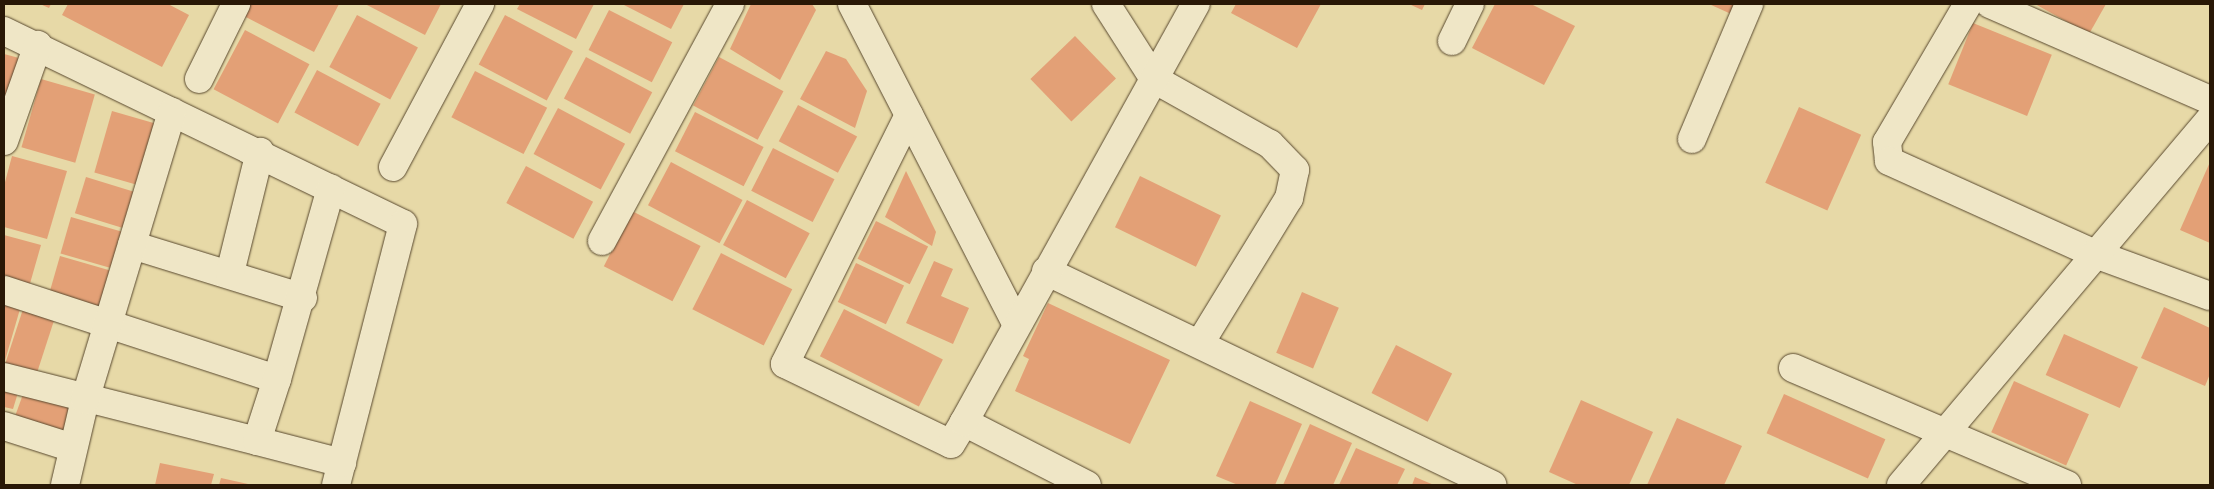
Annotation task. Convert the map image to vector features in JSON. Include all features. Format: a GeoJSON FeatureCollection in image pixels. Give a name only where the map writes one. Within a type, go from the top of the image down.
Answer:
{"type":"FeatureCollection","features":[{"type":"Feature","properties":{"kind":"street"},"geometry":{"type":"LineString","coordinates":[[199,79],[236,4]]}},
{"type":"Feature","properties":{"kind":"street"},"geometry":{"type":"LineString","coordinates":[[393,167],[480,4]]}},
{"type":"Feature","properties":{"kind":"street"},"geometry":{"type":"LineString","coordinates":[[602,241],[730,4]]}},
{"type":"Feature","properties":{"kind":"street"},"geometry":{"type":"LineString","coordinates":[[852,4],[1016,323]]}},
{"type":"Feature","properties":{"kind":"street"},"geometry":{"type":"LineString","coordinates":[[1106,4],[1154,79],[1270,144],[1295,170],[1289,198],[1200,343]]}},
{"type":"Feature","properties":{"kind":"street"},"geometry":{"type":"LineString","coordinates":[[909,115],[785,364],[951,444],[1016,323],[1196,4]]}},
{"type":"Feature","properties":{"kind":"street"},"geometry":{"type":"LineString","coordinates":[[1452,41],[1470,4]]}},
{"type":"Feature","properties":{"kind":"street"},"geometry":{"type":"LineString","coordinates":[[1692,139],[1749,4]]}},
{"type":"Feature","properties":{"kind":"street"},"geometry":{"type":"LineString","coordinates":[[1968,4],[1887,142],[1889,161],[2095,254],[2210,296]]}},
{"type":"Feature","properties":{"kind":"street"},"geometry":{"type":"LineString","coordinates":[[1990,4],[2210,100]]}},
{"type":"Feature","properties":{"kind":"street"},"geometry":{"type":"LineString","coordinates":[[4,31],[38,45],[172,112],[260,152],[403,224],[339,474],[257,440],[85,400],[4,377]]}},
{"type":"Feature","properties":{"kind":"street"},"geometry":{"type":"LineString","coordinates":[[4,141],[38,45]]}},
{"type":"Feature","properties":{"kind":"street"},"geometry":{"type":"LineString","coordinates":[[65,485],[85,400],[111,323],[172,112]]}},
{"type":"Feature","properties":{"kind":"street"},"geometry":{"type":"LineString","coordinates":[[1901,485],[1944,431],[2210,119]]}},
{"type":"Feature","properties":{"kind":"street"},"geometry":{"type":"LineString","coordinates":[[230,272],[260,152]]}},
{"type":"Feature","properties":{"kind":"street"},"geometry":{"type":"LineString","coordinates":[[257,440],[303,298],[332,188]]}},
{"type":"Feature","properties":{"kind":"street"},"geometry":{"type":"LineString","coordinates":[[132,245],[230,272],[303,298]]}},
{"type":"Feature","properties":{"kind":"street"},"geometry":{"type":"LineString","coordinates":[[1046,270],[1492,485]]}},
{"type":"Feature","properties":{"kind":"street"},"geometry":{"type":"LineString","coordinates":[[4,290],[111,323],[277,379]]}},
{"type":"Feature","properties":{"kind":"street"},"geometry":{"type":"LineString","coordinates":[[1793,368],[2067,485]]}},
{"type":"Feature","properties":{"kind":"street"},"geometry":{"type":"LineString","coordinates":[[964,422],[1076,483]]}},
{"type":"Feature","properties":{"kind":"street"},"geometry":{"type":"LineString","coordinates":[[4,426],[73,448]]}},
{"type":"Feature","properties":{"kind":"building"},"geometry":{"type":"Polygon","coordinates":[[[40,4],[51,4],[49,8],[40,4]]]}},
{"type":"Feature","properties":{"kind":"building"},"geometry":{"type":"Polygon","coordinates":[[[68,4],[168,4],[189,15],[162,67],[62,15],[68,4]]]}},
{"type":"Feature","properties":{"kind":"building"},"geometry":{"type":"Polygon","coordinates":[[[243,4],[339,4],[314,52],[238,13],[243,4]]]}},
{"type":"Feature","properties":{"kind":"building"},"geometry":{"type":"Polygon","coordinates":[[[365,4],[441,4],[425,35],[365,4]]]}},
{"type":"Feature","properties":{"kind":"building"},"geometry":{"type":"Polygon","coordinates":[[[520,4],[594,4],[576,39],[517,9],[520,4]]]}},
{"type":"Feature","properties":{"kind":"building"},"geometry":{"type":"Polygon","coordinates":[[[622,4],[684,4],[671,29],[622,4]]]}},
{"type":"Feature","properties":{"kind":"building"},"geometry":{"type":"Polygon","coordinates":[[[751,4],[812,4],[816,10],[780,80],[730,49],[751,4]]]}},
{"type":"Feature","properties":{"kind":"building"},"geometry":{"type":"Polygon","coordinates":[[[1236,4],[1321,4],[1297,48],[1231,13],[1236,4]]]}},
{"type":"Feature","properties":{"kind":"building"},"geometry":{"type":"Polygon","coordinates":[[[1409,4],[1425,4],[1422,10],[1409,4]]]}},
{"type":"Feature","properties":{"kind":"building"},"geometry":{"type":"Polygon","coordinates":[[[1495,4],[1531,4],[1575,26],[1544,85],[1472,48],[1495,4]]]}},
{"type":"Feature","properties":{"kind":"building"},"geometry":{"type":"Polygon","coordinates":[[[1709,4],[1746,4],[1740,18],[1709,4]]]}},
{"type":"Feature","properties":{"kind":"building"},"geometry":{"type":"Polygon","coordinates":[[[2035,4],[2106,4],[2089,34],[2035,4]]]}},
{"type":"Feature","properties":{"kind":"building"},"geometry":{"type":"Polygon","coordinates":[[[609,10],[672,42],[652,82],[589,50],[609,10]]]}},
{"type":"Feature","properties":{"kind":"building"},"geometry":{"type":"Polygon","coordinates":[[[357,15],[418,47],[390,99],[329,67],[357,15]]]}},
{"type":"Feature","properties":{"kind":"building"},"geometry":{"type":"Polygon","coordinates":[[[505,15],[573,51],[547,101],[479,64],[505,15]]]}},
{"type":"Feature","properties":{"kind":"building"},"geometry":{"type":"Polygon","coordinates":[[[1973,23],[2052,55],[2027,116],[1948,84],[1973,23]]]}},
{"type":"Feature","properties":{"kind":"building"},"geometry":{"type":"Polygon","coordinates":[[[245,30],[309,64],[278,123],[214,89],[245,30]]]}},
{"type":"Feature","properties":{"kind":"building"},"geometry":{"type":"Polygon","coordinates":[[[1075,36],[1116,78],[1071,122],[1030,79],[1075,36]]]}},
{"type":"Feature","properties":{"kind":"building"},"geometry":{"type":"Polygon","coordinates":[[[826,51],[846,59],[867,91],[855,128],[800,99],[826,51]]]}},
{"type":"Feature","properties":{"kind":"building"},"geometry":{"type":"Polygon","coordinates":[[[4,54],[19,58],[4,110],[4,54]]]}},
{"type":"Feature","properties":{"kind":"building"},"geometry":{"type":"Polygon","coordinates":[[[586,57],[652,92],[630,134],[564,98],[586,57]]]}},
{"type":"Feature","properties":{"kind":"building"},"geometry":{"type":"Polygon","coordinates":[[[719,57],[783,91],[758,140],[693,106],[719,57]]]}},
{"type":"Feature","properties":{"kind":"building"},"geometry":{"type":"Polygon","coordinates":[[[317,70],[381,104],[358,146],[294,112],[317,70]]]}},
{"type":"Feature","properties":{"kind":"building"},"geometry":{"type":"Polygon","coordinates":[[[475,71],[547,108],[524,154],[451,117],[475,71]]]}},
{"type":"Feature","properties":{"kind":"building"},"geometry":{"type":"Polygon","coordinates":[[[41,79],[95,94],[75,163],[21,147],[41,79]]]}},
{"type":"Feature","properties":{"kind":"building"},"geometry":{"type":"Polygon","coordinates":[[[798,105],[857,136],[838,173],[779,141],[798,105]]]}},
{"type":"Feature","properties":{"kind":"building"},"geometry":{"type":"Polygon","coordinates":[[[1799,107],[1861,135],[1827,210],[1765,183],[1799,107]]]}},
{"type":"Feature","properties":{"kind":"building"},"geometry":{"type":"Polygon","coordinates":[[[558,108],[625,144],[601,190],[534,154],[558,108]]]}},
{"type":"Feature","properties":{"kind":"building"},"geometry":{"type":"Polygon","coordinates":[[[112,111],[155,123],[138,185],[94,173],[112,111]]]}},
{"type":"Feature","properties":{"kind":"building"},"geometry":{"type":"Polygon","coordinates":[[[695,112],[764,147],[744,186],[675,151],[695,112]]]}},
{"type":"Feature","properties":{"kind":"building"},"geometry":{"type":"Polygon","coordinates":[[[773,148],[834,179],[813,222],[751,191],[773,148]]]}},
{"type":"Feature","properties":{"kind":"building"},"geometry":{"type":"Polygon","coordinates":[[[12,156],[67,171],[47,239],[4,227],[4,186],[12,156]]]}},
{"type":"Feature","properties":{"kind":"building"},"geometry":{"type":"Polygon","coordinates":[[[671,162],[743,200],[720,243],[648,205],[671,162]]]}},
{"type":"Feature","properties":{"kind":"building"},"geometry":{"type":"Polygon","coordinates":[[[2210,162],[2210,243],[2180,230],[2210,162]]]}},
{"type":"Feature","properties":{"kind":"building"},"geometry":{"type":"Polygon","coordinates":[[[526,166],[593,202],[573,239],[506,203],[526,166]]]}},
{"type":"Feature","properties":{"kind":"building"},"geometry":{"type":"Polygon","coordinates":[[[906,171],[936,232],[932,246],[885,217],[906,171]]]}},
{"type":"Feature","properties":{"kind":"building"},"geometry":{"type":"Polygon","coordinates":[[[1140,176],[1221,215],[1196,267],[1115,227],[1140,176]]]}},
{"type":"Feature","properties":{"kind":"building"},"geometry":{"type":"Polygon","coordinates":[[[86,177],[135,192],[124,228],[75,213],[86,177]]]}},
{"type":"Feature","properties":{"kind":"building"},"geometry":{"type":"Polygon","coordinates":[[[747,200],[810,233],[786,278],[723,245],[747,200]]]}},
{"type":"Feature","properties":{"kind":"building"},"geometry":{"type":"Polygon","coordinates":[[[632,211],[701,246],[672,301],[604,266],[632,211]]]}},
{"type":"Feature","properties":{"kind":"building"},"geometry":{"type":"Polygon","coordinates":[[[71,217],[124,232],[113,269],[61,254],[71,217]]]}},
{"type":"Feature","properties":{"kind":"building"},"geometry":{"type":"Polygon","coordinates":[[[876,221],[928,246],[910,284],[858,259],[876,221]]]}},
{"type":"Feature","properties":{"kind":"building"},"geometry":{"type":"Polygon","coordinates":[[[4,235],[41,245],[29,287],[4,280],[4,235]]]}},
{"type":"Feature","properties":{"kind":"building"},"geometry":{"type":"Polygon","coordinates":[[[721,253],[792,289],[764,345],[692,309],[721,253]]]}},
{"type":"Feature","properties":{"kind":"building"},"geometry":{"type":"Polygon","coordinates":[[[60,256],[112,271],[100,311],[48,296],[60,256]]]}},
{"type":"Feature","properties":{"kind":"building"},"geometry":{"type":"Polygon","coordinates":[[[934,261],[953,269],[941,296],[969,308],[953,344],[906,323],[934,261]]]}},
{"type":"Feature","properties":{"kind":"building"},"geometry":{"type":"Polygon","coordinates":[[[856,263],[904,285],[886,324],[838,302],[856,263]]]}},
{"type":"Feature","properties":{"kind":"building"},"geometry":{"type":"Polygon","coordinates":[[[1302,292],[1339,308],[1313,368],[1276,353],[1302,292]]]}},
{"type":"Feature","properties":{"kind":"building"},"geometry":{"type":"Polygon","coordinates":[[[1048,303],[1170,360],[1130,444],[1015,391],[1029,359],[1023,356],[1048,303]]]}},
{"type":"Feature","properties":{"kind":"building"},"geometry":{"type":"Polygon","coordinates":[[[4,305],[20,309],[4,364],[4,305]]]}},
{"type":"Feature","properties":{"kind":"building"},"geometry":{"type":"Polygon","coordinates":[[[24,306],[55,316],[37,373],[5,363],[24,306]]]}},
{"type":"Feature","properties":{"kind":"building"},"geometry":{"type":"Polygon","coordinates":[[[2164,307],[2210,328],[2210,374],[2205,386],[2141,358],[2164,307]]]}},
{"type":"Feature","properties":{"kind":"building"},"geometry":{"type":"Polygon","coordinates":[[[844,309],[943,359],[919,407],[820,356],[844,309]]]}},
{"type":"Feature","properties":{"kind":"building"},"geometry":{"type":"Polygon","coordinates":[[[2064,334],[2138,367],[2120,408],[2046,375],[2064,334]]]}},
{"type":"Feature","properties":{"kind":"building"},"geometry":{"type":"Polygon","coordinates":[[[1396,345],[1452,374],[1428,422],[1371,393],[1396,345]]]}},
{"type":"Feature","properties":{"kind":"building"},"geometry":{"type":"Polygon","coordinates":[[[4,381],[20,386],[13,409],[4,407],[4,381]]]}},
{"type":"Feature","properties":{"kind":"building"},"geometry":{"type":"Polygon","coordinates":[[[2014,381],[2089,414],[2066,466],[1991,432],[2014,381]]]}},
{"type":"Feature","properties":{"kind":"building"},"geometry":{"type":"Polygon","coordinates":[[[26,386],[73,403],[62,432],[15,415],[26,386]]]}},
{"type":"Feature","properties":{"kind":"building"},"geometry":{"type":"Polygon","coordinates":[[[1784,394],[1885,439],[1868,478],[1767,433],[1784,394]]]}},
{"type":"Feature","properties":{"kind":"building"},"geometry":{"type":"Polygon","coordinates":[[[1581,400],[1653,432],[1629,485],[1578,485],[1549,472],[1581,400]]]}},
{"type":"Feature","properties":{"kind":"building"},"geometry":{"type":"Polygon","coordinates":[[[1250,401],[1302,424],[1275,485],[1238,485],[1216,476],[1250,401]]]}},
{"type":"Feature","properties":{"kind":"building"},"geometry":{"type":"Polygon","coordinates":[[[1677,418],[1742,446],[1724,485],[1647,485],[1677,418]]]}},
{"type":"Feature","properties":{"kind":"building"},"geometry":{"type":"Polygon","coordinates":[[[1310,424],[1352,443],[1333,485],[1283,485],[1310,424]]]}},
{"type":"Feature","properties":{"kind":"building"},"geometry":{"type":"Polygon","coordinates":[[[1356,448],[1405,469],[1397,485],[1339,485],[1356,448]]]}},
{"type":"Feature","properties":{"kind":"building"},"geometry":{"type":"Polygon","coordinates":[[[160,463],[214,474],[211,485],[155,485],[160,463]]]}},
{"type":"Feature","properties":{"kind":"building"},"geometry":{"type":"Polygon","coordinates":[[[1415,477],[1434,485],[1412,485],[1415,477]]]}},
{"type":"Feature","properties":{"kind":"building"},"geometry":{"type":"Polygon","coordinates":[[[221,478],[248,484],[248,485],[219,485],[221,478]]]}}]}
